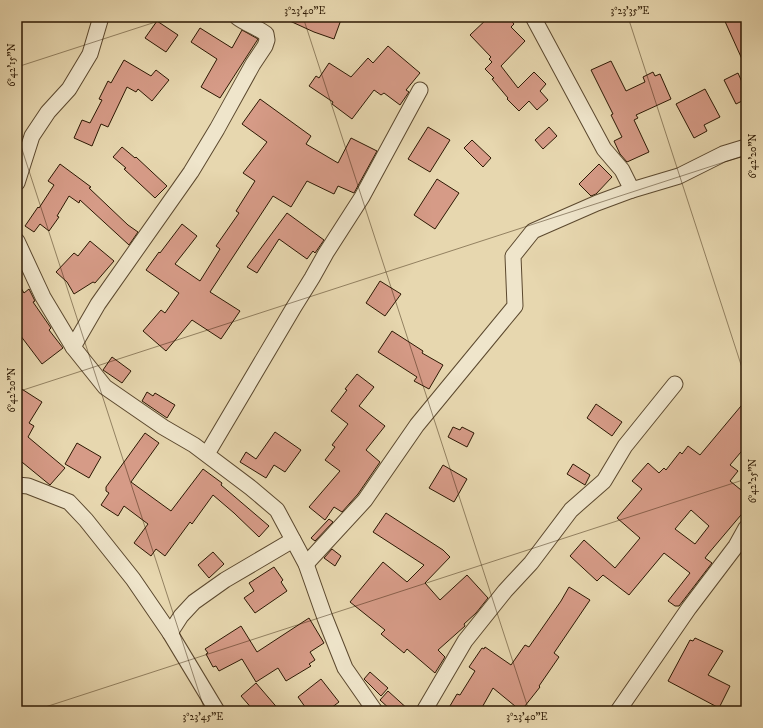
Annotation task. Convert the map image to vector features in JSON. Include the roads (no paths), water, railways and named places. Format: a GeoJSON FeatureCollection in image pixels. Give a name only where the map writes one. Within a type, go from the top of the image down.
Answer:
{"type":"FeatureCollection","features":[{"type":"Feature","properties":{"kind":"street"},"geometry":{"type":"LineString","coordinates":[[17,183],[32,136],[48,112],[69,89],[90,54],[101,17]]}},
{"type":"Feature","properties":{"kind":"street"},"geometry":{"type":"LineString","coordinates":[[73,347],[98,304],[191,172],[253,64],[265,46],[266,34],[259,28],[245,23],[237,17]]}},
{"type":"Feature","properties":{"kind":"street"},"geometry":{"type":"LineString","coordinates":[[533,17],[604,149],[622,170],[632,190]]}},
{"type":"Feature","properties":{"kind":"street"},"geometry":{"type":"LineString","coordinates":[[207,454],[326,253],[362,197],[420,90]]}},
{"type":"Feature","properties":{"kind":"street"},"geometry":{"type":"LineString","coordinates":[[306,564],[365,500],[417,425],[515,306],[513,256],[533,231],[597,203],[632,190],[679,176],[723,154],[746,147]]}},
{"type":"Feature","properties":{"kind":"street"},"geometry":{"type":"LineString","coordinates":[[17,241],[43,297],[73,347],[105,387],[163,427],[207,454],[277,510],[306,564],[345,668],[375,711]]}},
{"type":"Feature","properties":{"kind":"street"},"geometry":{"type":"LineString","coordinates":[[424,711],[465,641],[531,563],[571,510],[604,481],[625,446],[675,384]]}},
{"type":"Feature","properties":{"kind":"street"},"geometry":{"type":"LineString","coordinates":[[17,485],[28,486],[69,502],[86,520],[133,579],[170,633],[217,711]]}},
{"type":"Feature","properties":{"kind":"street"},"geometry":{"type":"LineString","coordinates":[[618,711],[681,619],[736,546],[746,528]]}},
{"type":"Feature","properties":{"kind":"street"},"geometry":{"type":"LineString","coordinates":[[170,633],[181,616],[194,602],[225,580],[293,540]]}}]}
